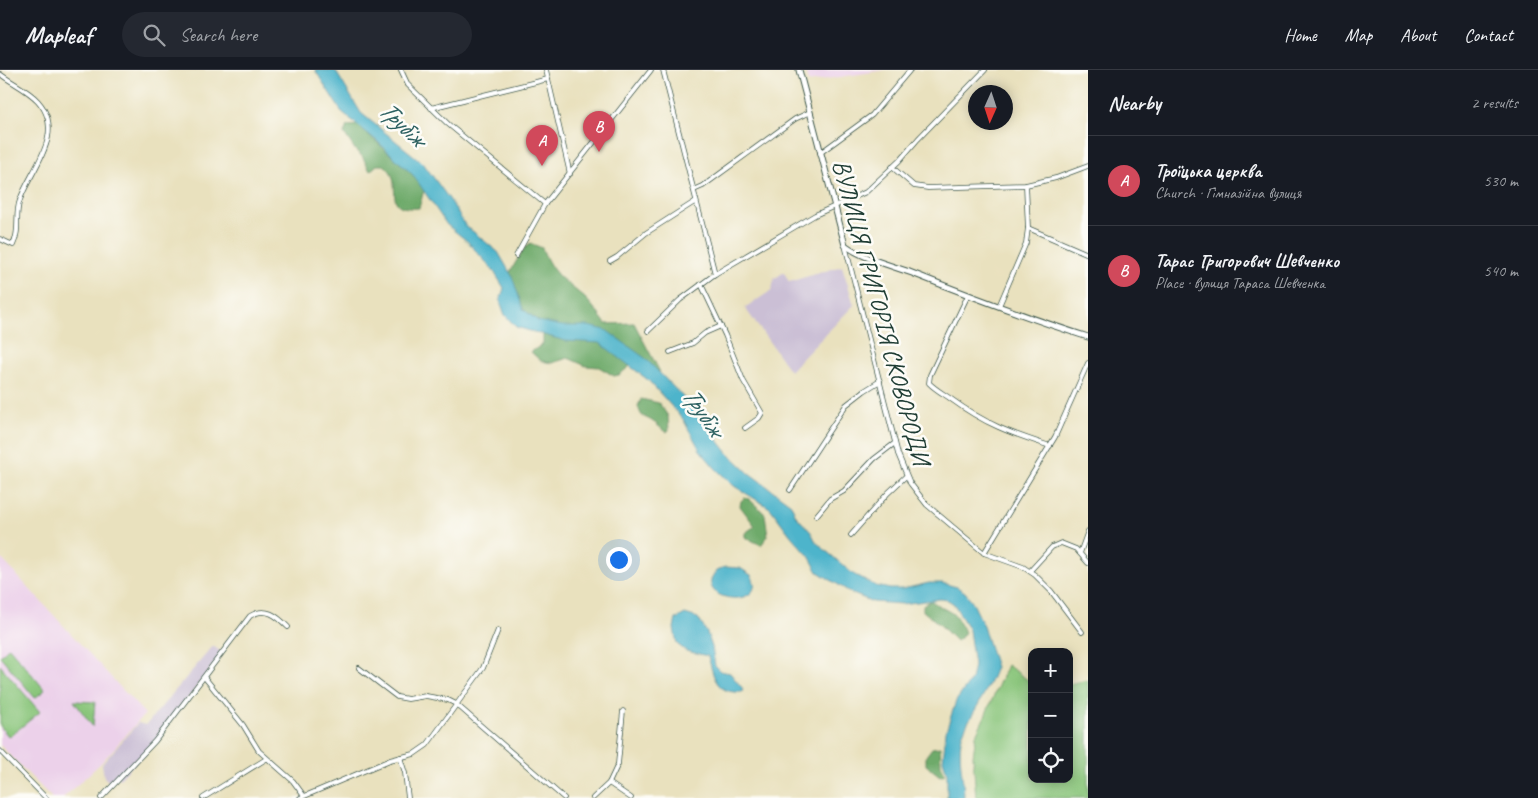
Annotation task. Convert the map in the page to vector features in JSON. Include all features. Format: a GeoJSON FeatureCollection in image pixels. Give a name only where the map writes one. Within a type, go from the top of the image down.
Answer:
{"type":"FeatureCollection","features":[{"type":"Feature","properties":{"kind":"street"},"geometry":{"type":"LineString","coordinates":[[401,70],[408,85],[454,130],[545,204]]}},
{"type":"Feature","properties":{"kind":"street"},"geometry":{"type":"LineString","coordinates":[[546,70],[570,174]]}},
{"type":"Feature","properties":{"kind":"street"},"geometry":{"type":"LineString","coordinates":[[516,256],[545,204],[652,70]]}},
{"type":"Feature","properties":{"kind":"street"},"geometry":{"type":"LineString","coordinates":[[663,70],[715,274]]}},
{"type":"Feature","properties":{"kind":"street","name":"ВУЛИЦЯ ГРИГОРІЯ СКОВОРОДИ"},"geometry":{"type":"LineString","coordinates":[[799,70],[906,476],[914,490],[927,505],[984,553],[1030,571],[1051,590],[1082,632]]}},
{"type":"Feature","properties":{"kind":"street"},"geometry":{"type":"LineString","coordinates":[[820,153],[872,115],[910,70]]}},
{"type":"Feature","properties":{"kind":"street"},"geometry":{"type":"LineString","coordinates":[[648,331],[672,307],[715,274],[815,215],[866,192],[985,70]]}},
{"type":"Feature","properties":{"kind":"street"},"geometry":{"type":"LineString","coordinates":[[0,74],[37,100],[43,109],[49,128],[44,149],[20,199],[16,240],[13,245],[0,238]]}},
{"type":"Feature","properties":{"kind":"street"},"geometry":{"type":"LineString","coordinates":[[431,108],[548,79]]}},
{"type":"Feature","properties":{"kind":"street"},"geometry":{"type":"LineString","coordinates":[[694,190],[795,119],[810,112]]}},
{"type":"Feature","properties":{"kind":"street"},"geometry":{"type":"LineString","coordinates":[[892,167],[911,184],[919,188],[1026,185],[1056,178],[1088,166]]}},
{"type":"Feature","properties":{"kind":"street"},"geometry":{"type":"LineString","coordinates":[[999,306],[1026,243],[1028,228],[1026,185]]}},
{"type":"Feature","properties":{"kind":"street"},"geometry":{"type":"LineString","coordinates":[[610,260],[616,258],[652,230],[696,201]]}},
{"type":"Feature","properties":{"kind":"street"},"geometry":{"type":"LineString","coordinates":[[1028,228],[1088,254]]}},
{"type":"Feature","properties":{"kind":"street"},"geometry":{"type":"LineString","coordinates":[[845,245],[862,254],[968,295],[1088,337]]}},
{"type":"Feature","properties":{"kind":"street"},"geometry":{"type":"LineString","coordinates":[[701,284],[743,380],[762,413],[759,418],[745,428]]}},
{"type":"Feature","properties":{"kind":"street"},"geometry":{"type":"LineString","coordinates":[[968,295],[930,374],[929,383],[988,424],[1050,446]]}},
{"type":"Feature","properties":{"kind":"street"},"geometry":{"type":"LineString","coordinates":[[670,352],[693,343],[705,333],[721,326]]}},
{"type":"Feature","properties":{"kind":"street"},"geometry":{"type":"LineString","coordinates":[[984,553],[1050,446],[1088,364]]}},
{"type":"Feature","properties":{"kind":"street"},"geometry":{"type":"LineString","coordinates":[[790,490],[846,405],[880,381]]}},
{"type":"Feature","properties":{"kind":"street"},"geometry":{"type":"LineString","coordinates":[[816,516],[830,499],[840,494],[874,459],[896,442]]}},
{"type":"Feature","properties":{"kind":"street"},"geometry":{"type":"LineString","coordinates":[[851,535],[888,493],[906,476]]}},
{"type":"Feature","properties":{"kind":"street"},"geometry":{"type":"LineString","coordinates":[[1080,552],[1088,531]]}},
{"type":"Feature","properties":{"kind":"street"},"geometry":{"type":"LineString","coordinates":[[1030,571],[1056,544],[1065,544],[1080,552],[1088,563]]}},
{"type":"Feature","properties":{"kind":"street"},"geometry":{"type":"LineString","coordinates":[[101,798],[142,757],[253,614],[262,611],[268,612],[288,627]]}},
{"type":"Feature","properties":{"kind":"street"},"geometry":{"type":"LineString","coordinates":[[204,678],[243,725],[255,747],[266,759],[293,781],[303,797],[390,760],[414,754],[427,745],[438,733],[482,668],[498,630]]}},
{"type":"Feature","properties":{"kind":"street"},"geometry":{"type":"LineString","coordinates":[[359,668],[397,697],[408,699],[426,696],[448,700],[456,704],[564,798]]}},
{"type":"Feature","properties":{"kind":"street"},"geometry":{"type":"LineString","coordinates":[[593,798],[609,783],[618,764],[623,711]]}},
{"type":"Feature","properties":{"kind":"street"},"geometry":{"type":"LineString","coordinates":[[0,751],[46,798]]}},
{"type":"Feature","properties":{"kind":"street"},"geometry":{"type":"LineString","coordinates":[[400,758],[405,773],[408,798]]}},
{"type":"Feature","properties":{"kind":"street"},"geometry":{"type":"LineString","coordinates":[[203,798],[266,759]]}},
{"type":"Feature","properties":{"kind":"street"},"geometry":{"type":"LineString","coordinates":[[609,783],[630,798]]}},
{"type":"Feature","properties":{"kind":"shaded area"},"geometry":{"type":"Polygon","coordinates":[[[805,70],[885,70],[808,82],[805,70]]]}},
{"type":"Feature","properties":{"kind":"shaded area"},"geometry":{"type":"Polygon","coordinates":[[[842,266],[854,305],[790,371],[745,308],[772,290],[774,279],[784,272],[789,282],[842,266]]]}},
{"type":"Feature","properties":{"kind":"shaded area"},"geometry":{"type":"Polygon","coordinates":[[[0,557],[145,714],[101,763],[63,798],[52,798],[0,745],[0,557]]]}},
{"type":"Feature","properties":{"kind":"shaded area"},"geometry":{"type":"Polygon","coordinates":[[[213,646],[223,653],[155,741],[120,779],[117,776],[109,782],[104,777],[102,764],[138,723],[146,725],[213,646]]]}},
{"type":"Feature","properties":{"kind":"green space"},"geometry":{"type":"Polygon","coordinates":[[[358,125],[413,175],[424,190],[419,208],[408,208],[397,204],[392,175],[384,165],[377,165],[370,171],[362,156],[356,151],[344,133],[347,126],[358,125]]]}},
{"type":"Feature","properties":{"kind":"green space"},"geometry":{"type":"Polygon","coordinates":[[[530,243],[542,248],[555,272],[586,299],[606,324],[634,323],[660,372],[630,366],[619,375],[614,376],[599,367],[586,366],[568,358],[552,363],[541,361],[531,352],[543,344],[543,334],[538,321],[523,309],[510,272],[523,250],[530,243]]]}},
{"type":"Feature","properties":{"kind":"green space"},"geometry":{"type":"Polygon","coordinates":[[[641,399],[659,403],[668,416],[669,430],[667,432],[642,415],[638,406],[641,399]]]}},
{"type":"Feature","properties":{"kind":"green space"},"geometry":{"type":"Polygon","coordinates":[[[744,498],[749,499],[765,514],[768,536],[761,545],[745,537],[745,533],[755,526],[740,506],[744,498]]]}},
{"type":"Feature","properties":{"kind":"green space"},"geometry":{"type":"Polygon","coordinates":[[[931,601],[955,615],[965,632],[960,639],[956,641],[923,611],[924,604],[931,601]]]}},
{"type":"Feature","properties":{"kind":"green space"},"geometry":{"type":"Polygon","coordinates":[[[9,647],[45,690],[35,698],[0,656],[9,647]]]}},
{"type":"Feature","properties":{"kind":"green space"},"geometry":{"type":"Polygon","coordinates":[[[0,665],[40,712],[9,737],[0,726],[0,665]]]}},
{"type":"Feature","properties":{"kind":"green space"},"geometry":{"type":"Polygon","coordinates":[[[1007,665],[1028,680],[1028,783],[1073,783],[1073,683],[1088,680],[1088,798],[976,798],[973,756],[976,735],[1007,665]]]}},
{"type":"Feature","properties":{"kind":"green space"},"geometry":{"type":"Polygon","coordinates":[[[74,701],[95,702],[93,727],[74,701]]]}},
{"type":"Feature","properties":{"kind":"green space"},"geometry":{"type":"Polygon","coordinates":[[[940,747],[941,765],[945,774],[940,776],[926,765],[926,756],[932,748],[940,747]]]}},
{"type":"Feature","properties":{"kind":"water"},"geometry":{"type":"Polygon","coordinates":[[[315,70],[335,70],[361,113],[423,163],[452,203],[465,225],[498,252],[512,276],[523,309],[538,321],[562,326],[588,326],[606,330],[645,358],[686,400],[728,453],[749,473],[791,504],[796,516],[811,532],[816,542],[853,574],[876,586],[890,589],[942,583],[957,587],[965,592],[972,601],[981,620],[996,667],[961,740],[960,755],[964,798],[947,798],[947,773],[943,760],[946,731],[956,701],[971,680],[974,665],[969,630],[954,604],[948,600],[940,599],[902,604],[873,602],[853,594],[818,572],[809,556],[770,508],[734,486],[715,468],[700,450],[683,419],[648,380],[600,343],[566,341],[516,327],[505,315],[500,301],[504,288],[493,270],[467,241],[447,225],[413,175],[341,111],[315,70]]]}},
{"type":"Feature","properties":{"kind":"water"},"geometry":{"type":"Polygon","coordinates":[[[725,567],[740,568],[751,575],[754,585],[752,592],[736,598],[718,594],[712,588],[711,580],[716,572],[725,567]]]}},
{"type":"Feature","properties":{"kind":"water"},"geometry":{"type":"Polygon","coordinates":[[[685,614],[698,618],[707,633],[712,647],[715,666],[720,671],[730,673],[743,689],[742,692],[726,690],[717,683],[708,656],[686,651],[677,644],[674,628],[676,619],[685,614]]]}},
{"type":"Feature","properties":{"kind":"place","name":"Тарас Григорович Шевченко"},"geometry":{"type":"Point","coordinates":[599,152]}},
{"type":"Feature","properties":{"kind":"place","name":"Троїцька церква"},"geometry":{"type":"Point","coordinates":[542,166]}},
{"type":"Feature","properties":{"kind":"water label","name":"Трубіж"},"geometry":{"type":"Point","coordinates":[403,123]}},
{"type":"Feature","properties":{"kind":"water label","name":"Трубіж"},"geometry":{"type":"Point","coordinates":[704,411]}}]}
